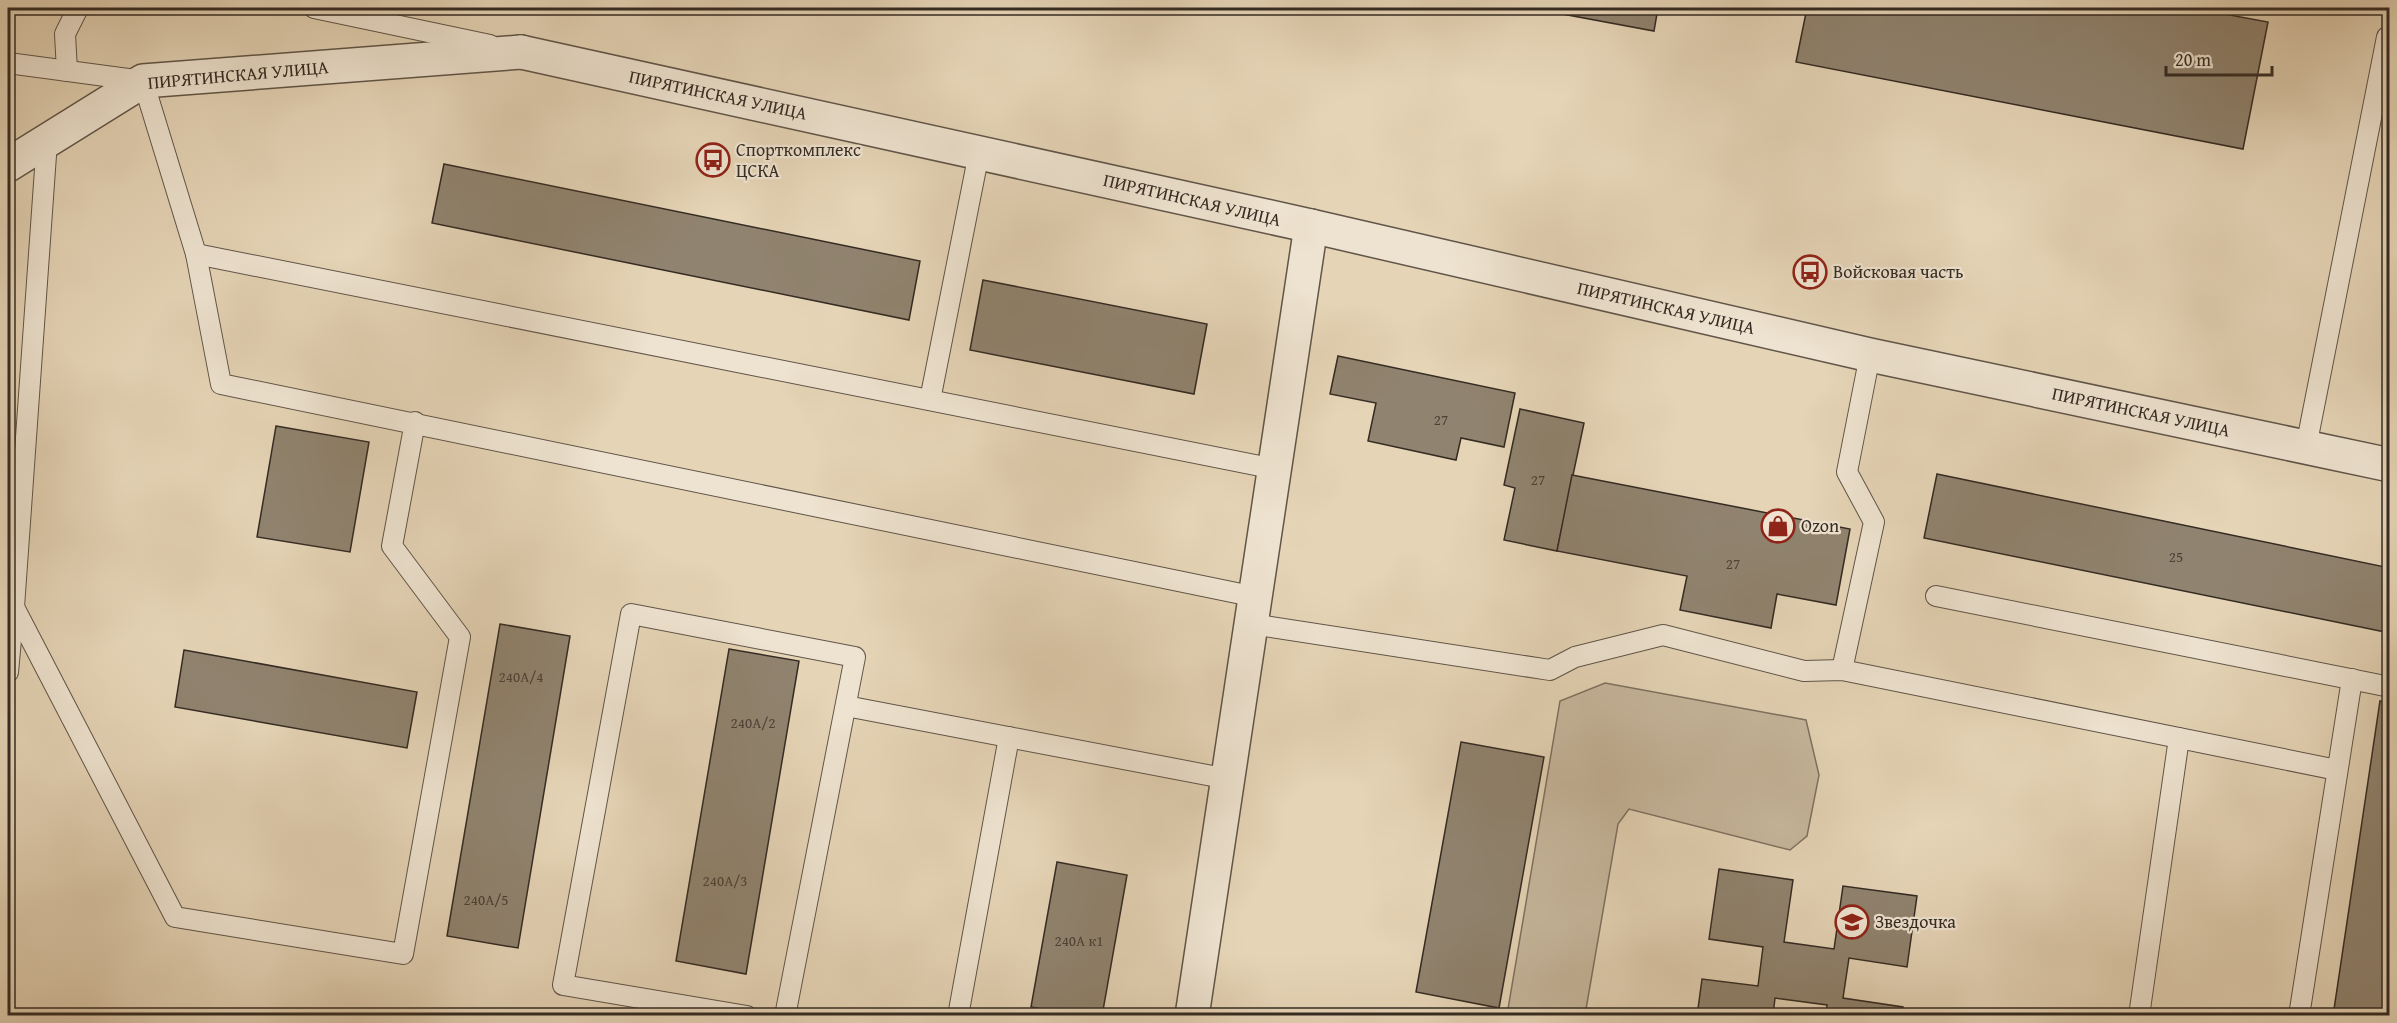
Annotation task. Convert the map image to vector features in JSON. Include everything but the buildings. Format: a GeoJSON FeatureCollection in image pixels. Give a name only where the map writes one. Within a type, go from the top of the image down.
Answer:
{"type":"FeatureCollection","features":[{"type":"Feature","properties":{"kind":"street","name":"ПИРЯТИНСКАЯ УЛИЦА"},"geometry":{"type":"LineString","coordinates":[[8,165],[143,81],[521,52],[1311,226],[1870,355],[2390,465]]}},
{"type":"Feature","properties":{"kind":"street"},"geometry":{"type":"LineString","coordinates":[[1192,1016],[1311,226]]}},
{"type":"Feature","properties":{"kind":"lane"},"geometry":{"type":"LineString","coordinates":[[67,71],[65,34],[78,8]]}},
{"type":"Feature","properties":{"kind":"lane"},"geometry":{"type":"LineString","coordinates":[[314,8],[521,52]]}},
{"type":"Feature","properties":{"kind":"lane"},"geometry":{"type":"LineString","coordinates":[[2306,447],[2387,38]]}},
{"type":"Feature","properties":{"kind":"lane"},"geometry":{"type":"LineString","coordinates":[[8,63],[143,81],[196,254],[221,384],[415,422],[1253,610],[1550,670],[1575,657],[1663,635],[1804,671],[1842,670],[2337,770]]}},
{"type":"Feature","properties":{"kind":"lane"},"geometry":{"type":"LineString","coordinates":[[8,672],[46,141]]}},
{"type":"Feature","properties":{"kind":"lane"},"geometry":{"type":"LineString","coordinates":[[930,400],[979,153]]}},
{"type":"Feature","properties":{"kind":"lane"},"geometry":{"type":"LineString","coordinates":[[196,254],[1275,469]]}},
{"type":"Feature","properties":{"kind":"lane"},"geometry":{"type":"LineString","coordinates":[[1842,670],[1874,522],[1847,472],[1870,355]]}},
{"type":"Feature","properties":{"kind":"lane"},"geometry":{"type":"LineString","coordinates":[[14,607],[175,917],[403,954],[460,637],[392,546],[415,422]]}},
{"type":"Feature","properties":{"kind":"lane"},"geometry":{"type":"LineString","coordinates":[[1936,596],[2390,687]]}},
{"type":"Feature","properties":{"kind":"lane"},"geometry":{"type":"LineString","coordinates":[[747,1016],[563,985],[631,614],[855,657],[785,1016]]}},
{"type":"Feature","properties":{"kind":"lane"},"geometry":{"type":"LineString","coordinates":[[2299,1016],[2352,679]]}},
{"type":"Feature","properties":{"kind":"lane"},"geometry":{"type":"LineString","coordinates":[[846,706],[1228,779]]}},
{"type":"Feature","properties":{"kind":"lane"},"geometry":{"type":"LineString","coordinates":[[958,1016],[1009,737]]}},
{"type":"Feature","properties":{"kind":"lane"},"geometry":{"type":"LineString","coordinates":[[2139,1016],[2179,738]]}},
{"type":"Feature","properties":{"kind":"shaded area"},"geometry":{"type":"Polygon","coordinates":[[[1605,683],[1806,720],[1819,775],[1807,836],[1790,850],[1629,809],[1618,824],[1585,1015],[1507,1015],[1560,701],[1605,683]]]}},
{"type":"Feature","properties":{"kind":"place","name":"Спорткомплекс ЦСКА"},"geometry":{"type":"Point","coordinates":[713,160]}},
{"type":"Feature","properties":{"kind":"place","name":"Войсковая часть"},"geometry":{"type":"Point","coordinates":[1810,272]}},
{"type":"Feature","properties":{"kind":"place","name":"Ozon"},"geometry":{"type":"Point","coordinates":[1778,526]}},
{"type":"Feature","properties":{"kind":"place","name":"Звездочка"},"geometry":{"type":"Point","coordinates":[1852,922]}}]}
